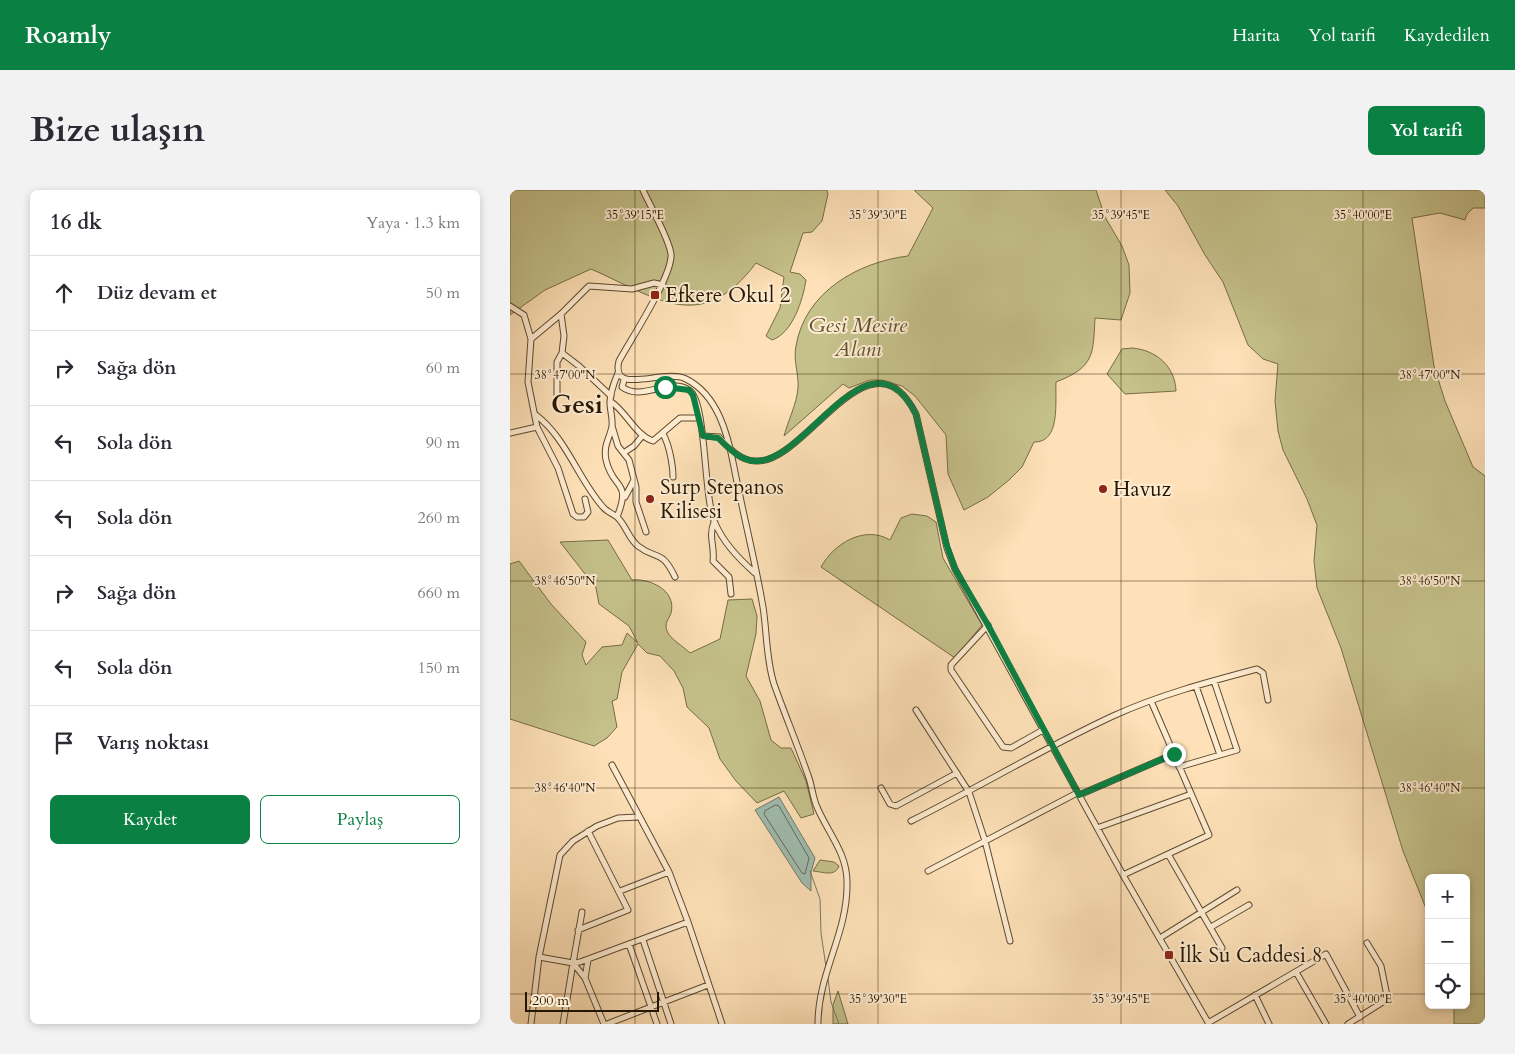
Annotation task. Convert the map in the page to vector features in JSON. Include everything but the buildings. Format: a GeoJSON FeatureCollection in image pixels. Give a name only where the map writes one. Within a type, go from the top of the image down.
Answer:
{"type":"FeatureCollection","features":[{"type":"Feature","properties":{"kind":"street"},"geometry":{"type":"LineString","coordinates":[[643,190],[670,250],[670,266],[663,285],[619,361],[618,372],[610,398],[612,426],[618,446],[625,452],[634,479],[636,502],[646,532]]}},
{"type":"Feature","properties":{"kind":"street"},"geometry":{"type":"LineString","coordinates":[[531,339],[561,314],[589,286],[632,289],[654,283],[663,285]]}},
{"type":"Feature","properties":{"kind":"street"},"geometry":{"type":"LineString","coordinates":[[510,306],[524,314],[531,339],[528,382],[536,414],[537,427],[558,468],[573,514],[577,518],[584,518],[588,512],[585,499]]}},
{"type":"Feature","properties":{"kind":"street"},"geometry":{"type":"LineString","coordinates":[[557,395],[557,362],[562,353],[564,336],[561,314]]}},
{"type":"Feature","properties":{"kind":"street"},"geometry":{"type":"LineString","coordinates":[[562,353],[579,366],[626,414],[643,435],[653,441],[664,434],[680,418],[700,418]]}},
{"type":"Feature","properties":{"kind":"street"},"geometry":{"type":"LineString","coordinates":[[618,372],[624,380]]}},
{"type":"Feature","properties":{"kind":"street"},"geometry":{"type":"LineString","coordinates":[[624,380],[666,375],[686,379],[702,391],[714,407],[723,424],[756,573],[774,683],[810,779],[817,807],[842,854],[847,880],[841,930],[819,996],[818,1024]]}},
{"type":"Feature","properties":{"kind":"street"},"geometry":{"type":"LineString","coordinates":[[624,380],[622,387],[631,392],[665,387],[689,390],[693,395],[703,436],[708,491],[714,522],[728,544],[756,573]]}},
{"type":"Feature","properties":{"kind":"street"},"geometry":{"type":"LineString","coordinates":[[703,436],[718,438],[744,459],[766,460],[784,452],[853,391],[876,384],[894,388],[901,394],[910,403],[916,414],[947,548],[966,589],[988,625],[1123,875],[1208,1024],[1326,954],[1360,1017]]}},
{"type":"Feature","properties":{"kind":"street"},"geometry":{"type":"LineString","coordinates":[[536,414],[561,442],[577,466],[590,491],[605,510],[618,517],[639,547],[661,556],[669,564],[675,577]]}},
{"type":"Feature","properties":{"kind":"street"},"geometry":{"type":"LineString","coordinates":[[612,426],[606,439],[606,460],[615,479],[624,491],[625,497]]}},
{"type":"Feature","properties":{"kind":"street"},"geometry":{"type":"LineString","coordinates":[[510,432],[537,427]]}},
{"type":"Feature","properties":{"kind":"street"},"geometry":{"type":"LineString","coordinates":[[664,434],[669,444],[673,477]]}},
{"type":"Feature","properties":{"kind":"street"},"geometry":{"type":"LineString","coordinates":[[625,452],[634,446],[643,435]]}},
{"type":"Feature","properties":{"kind":"street"},"geometry":{"type":"LineString","coordinates":[[618,517],[634,479]]}},
{"type":"Feature","properties":{"kind":"street"},"geometry":{"type":"LineString","coordinates":[[714,522],[710,536],[715,550],[713,561],[729,577],[731,594]]}},
{"type":"Feature","properties":{"kind":"street"},"geometry":{"type":"LineString","coordinates":[[988,625],[952,665],[951,670],[1003,747],[1011,748],[1043,730]]}},
{"type":"Feature","properties":{"kind":"street"},"geometry":{"type":"LineString","coordinates":[[911,821],[1053,746],[1114,716],[1151,701],[1196,686],[1259,670],[1263,673],[1268,700]]}},
{"type":"Feature","properties":{"kind":"street"},"geometry":{"type":"LineString","coordinates":[[1180,767],[1237,750],[1214,681]]}},
{"type":"Feature","properties":{"kind":"street"},"geometry":{"type":"LineString","coordinates":[[1196,686],[1220,755]]}},
{"type":"Feature","properties":{"kind":"street"},"geometry":{"type":"LineString","coordinates":[[1123,875],[1208,835],[1151,701]]}},
{"type":"Feature","properties":{"kind":"street"},"geometry":{"type":"LineString","coordinates":[[916,710],[969,792],[985,841],[1010,941]]}},
{"type":"Feature","properties":{"kind":"street"},"geometry":{"type":"LineString","coordinates":[[928,871],[1078,794],[1174,754]]}},
{"type":"Feature","properties":{"kind":"street"},"geometry":{"type":"LineString","coordinates":[[612,765],[636,809],[638,817],[669,872],[722,1024]]}},
{"type":"Feature","properties":{"kind":"street"},"geometry":{"type":"LineString","coordinates":[[880,788],[890,804],[896,806],[957,773]]}},
{"type":"Feature","properties":{"kind":"street"},"geometry":{"type":"LineString","coordinates":[[1097,828],[1191,794]]}},
{"type":"Feature","properties":{"kind":"street"},"geometry":{"type":"LineString","coordinates":[[531,1024],[539,957],[558,860],[569,844],[588,832],[618,818],[638,817]]}},
{"type":"Feature","properties":{"kind":"street"},"geometry":{"type":"LineString","coordinates":[[578,930],[628,910],[620,891],[588,832]]}},
{"type":"Feature","properties":{"kind":"street"},"geometry":{"type":"LineString","coordinates":[[1168,854],[1222,948]]}},
{"type":"Feature","properties":{"kind":"street"},"geometry":{"type":"LineString","coordinates":[[620,891],[669,872]]}},
{"type":"Feature","properties":{"kind":"street"},"geometry":{"type":"LineString","coordinates":[[1160,938],[1237,890]]}},
{"type":"Feature","properties":{"kind":"street"},"geometry":{"type":"LineString","coordinates":[[1211,927],[1249,904]]}},
{"type":"Feature","properties":{"kind":"street"},"geometry":{"type":"LineString","coordinates":[[563,1024],[582,912]]}},
{"type":"Feature","properties":{"kind":"street"},"geometry":{"type":"LineString","coordinates":[[539,957],[573,963],[588,960],[688,922]]}},
{"type":"Feature","properties":{"kind":"street"},"geometry":{"type":"LineString","coordinates":[[643,940],[671,1024]]}},
{"type":"Feature","properties":{"kind":"street"},"geometry":{"type":"LineString","coordinates":[[1348,1024],[1386,1000],[1388,992],[1381,966],[1367,943]]}},
{"type":"Feature","properties":{"kind":"street"},"geometry":{"type":"LineString","coordinates":[[629,944],[657,1024]]}},
{"type":"Feature","properties":{"kind":"street"},"geometry":{"type":"LineString","coordinates":[[584,978],[588,960]]}},
{"type":"Feature","properties":{"kind":"street"},"geometry":{"type":"LineString","coordinates":[[573,963],[584,978],[606,1024],[708,985]]}},
{"type":"Feature","properties":{"kind":"street"},"geometry":{"type":"LineString","coordinates":[[1296,972],[1326,1024]]}},
{"type":"Feature","properties":{"kind":"street"},"geometry":{"type":"LineString","coordinates":[[1255,995],[1269,1024]]}},
{"type":"Feature","properties":{"kind":"green space"},"geometry":{"type":"Polygon","coordinates":[[[510,190],[827,190],[828,194],[822,221],[812,232],[803,233],[790,272],[800,274],[806,280],[796,315],[786,330],[772,340],[766,336],[780,308],[784,277],[756,263],[736,285],[716,299],[697,305],[678,304],[658,299],[591,269],[545,290],[510,315],[510,190]]]}},
{"type":"Feature","properties":{"kind":"green space","name":"Gesi Mesire Alanı"},"geometry":{"type":"Polygon","coordinates":[[[914,190],[1096,190],[1105,217],[1122,246],[1129,265],[1130,293],[1121,320],[1095,318],[1094,341],[1085,365],[1078,371],[1056,382],[1055,420],[1049,436],[1034,442],[1022,467],[1009,480],[988,497],[964,510],[948,474],[946,435],[915,396],[902,386],[881,380],[870,380],[849,388],[843,384],[784,436],[797,394],[798,383],[795,351],[801,327],[810,310],[822,295],[837,283],[871,265],[889,259],[908,256],[933,208],[914,190]]]}},
{"type":"Feature","properties":{"kind":"green space"},"geometry":{"type":"Polygon","coordinates":[[[1165,190],[1485,190],[1485,208],[1473,208],[1467,214],[1465,220],[1440,213],[1412,218],[1434,366],[1445,401],[1473,467],[1485,476],[1485,1024],[1454,1024],[1454,1009],[1470,1009],[1470,874],[1425,874],[1425,906],[1403,851],[1341,648],[1317,588],[1314,561],[1317,525],[1307,499],[1283,450],[1278,431],[1275,401],[1278,364],[1263,359],[1248,345],[1223,282],[1205,255],[1178,206],[1165,190]]]}},
{"type":"Feature","properties":{"kind":"green space"},"geometry":{"type":"Polygon","coordinates":[[[1132,348],[1149,352],[1163,361],[1172,374],[1176,391],[1125,394],[1107,374],[1122,349],[1132,348]]]}},
{"type":"Feature","properties":{"kind":"green space"},"geometry":{"type":"Polygon","coordinates":[[[912,514],[927,516],[936,522],[943,558],[982,625],[955,658],[821,567],[834,551],[851,539],[870,535],[890,540],[901,518],[912,514]]]}},
{"type":"Feature","properties":{"kind":"green space"},"geometry":{"type":"Polygon","coordinates":[[[608,540],[632,580],[653,583],[666,592],[672,605],[671,613],[666,623],[667,631],[674,640],[690,653],[720,639],[728,600],[752,599],[757,616],[756,634],[746,676],[760,701],[771,740],[781,748],[791,748],[806,781],[814,814],[801,818],[784,791],[757,803],[736,781],[720,759],[709,728],[687,707],[683,688],[674,671],[660,656],[647,653],[638,644],[622,672],[617,699],[612,701],[617,727],[607,738],[594,746],[510,719],[510,564],[519,561],[551,604],[586,642],[582,655],[586,665],[602,647],[622,645],[627,633],[638,643],[629,626],[599,604],[596,588],[560,542],[608,540]]]}},
{"type":"Feature","properties":{"kind":"green space"},"geometry":{"type":"Polygon","coordinates":[[[820,860],[834,862],[839,866],[832,873],[813,871],[820,860]]]}},
{"type":"Feature","properties":{"kind":"green space"},"geometry":{"type":"Polygon","coordinates":[[[838,991],[848,1024],[833,1024],[833,1005],[838,991]]]}},
{"type":"Feature","properties":{"kind":"water"},"geometry":{"type":"Polygon","coordinates":[[[779,797],[815,858],[811,872],[811,891],[802,883],[755,810],[779,797]]]}},
{"type":"Feature","properties":{"kind":"waterway"},"geometry":{"type":"LineString","coordinates":[[810,871],[820,899],[821,933],[826,967]]}},
{"type":"Feature","properties":{"kind":"waterway"},"geometry":{"type":"LineString","coordinates":[[828,979],[831,1002],[839,1024]]}},
{"type":"Feature","properties":{"kind":"place","name":"Efkere Okul 2"},"geometry":{"type":"Point","coordinates":[655,295]}},
{"type":"Feature","properties":{"kind":"place","name":"Havuz"},"geometry":{"type":"Point","coordinates":[1103,489]}},
{"type":"Feature","properties":{"kind":"place","name":"Surp Stepanos Kilisesi"},"geometry":{"type":"Point","coordinates":[650,499]}},
{"type":"Feature","properties":{"kind":"place","name":"İlk Su Caddesi 8"},"geometry":{"type":"Point","coordinates":[1169,955]}},
{"type":"Feature","properties":{"kind":"district","name":"Gesi"},"geometry":{"type":"Point","coordinates":[577,404]}},
{"type":"Feature","properties":{"kind":"route"},"geometry":{"type":"LineString","coordinates":[[665,387],[678,387],[689,390],[693,395],[699,412],[703,436],[718,438],[734,453],[744,459],[756,461],[770,459],[784,452],[853,391],[863,386],[876,384],[894,388],[910,403],[916,414],[947,548],[955,569],[988,625],[1079,795],[1174,754]]}}]}
